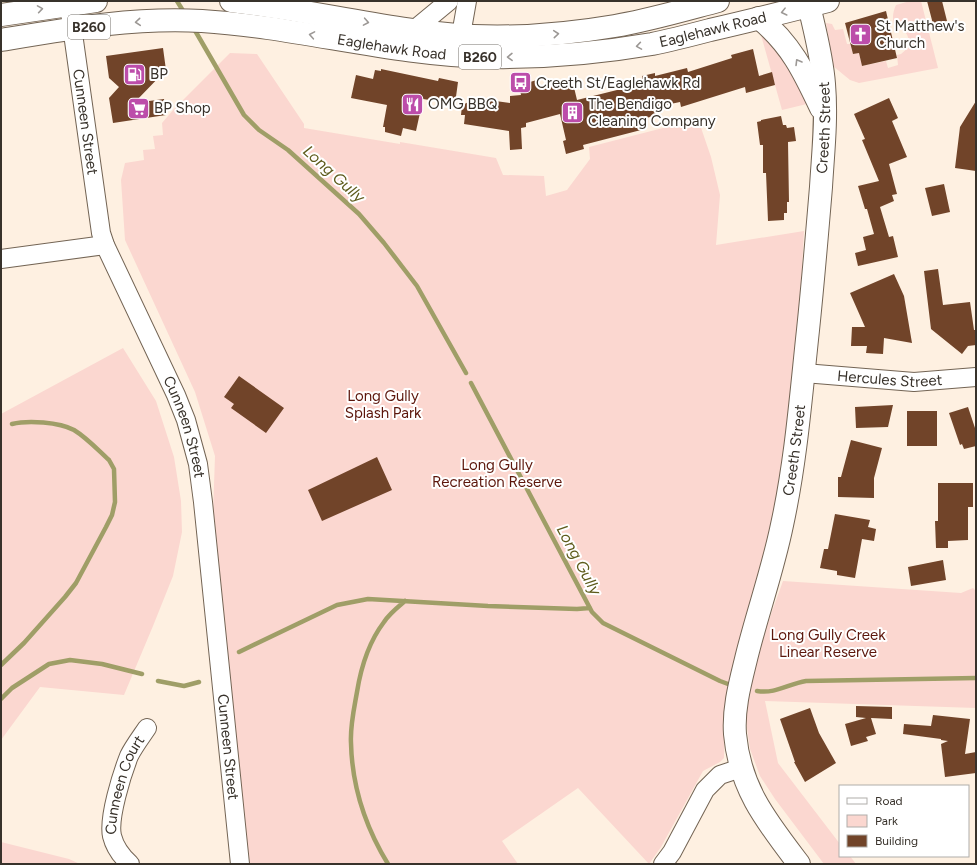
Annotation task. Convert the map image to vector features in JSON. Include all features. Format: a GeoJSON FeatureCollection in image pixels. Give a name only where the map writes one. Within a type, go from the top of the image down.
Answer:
{"type":"FeatureCollection","features":[{"type":"Feature","properties":{"kind":"main road","name":"B260"},"geometry":{"type":"LineString","coordinates":[[1,15],[96,1]]}},
{"type":"Feature","properties":{"kind":"main road","name":"Eaglehawk Road"},"geometry":{"type":"LineString","coordinates":[[231,1],[283,8],[414,30],[488,36],[531,36],[577,32],[645,20],[718,1]]}},
{"type":"Feature","properties":{"kind":"main road","name":"Eaglehawk Road"},"geometry":{"type":"LineString","coordinates":[[1,40],[72,29],[137,22],[177,20],[253,26],[432,54],[492,57],[549,56],[605,51],[653,43],[815,3]]}},
{"type":"Feature","properties":{"kind":"main road","name":"Creeth Street"},"geometry":{"type":"LineString","coordinates":[[799,864],[759,808],[746,784],[741,768],[735,731],[736,704],[748,651],[778,545],[787,503],[804,374],[816,255],[825,116],[823,72],[815,3]]}},
{"type":"Feature","properties":{"kind":"main road"},"geometry":{"type":"LineString","coordinates":[[759,18],[778,34],[790,50],[807,78],[825,116]]}},
{"type":"Feature","properties":{"kind":"street"},"geometry":{"type":"LineString","coordinates":[[414,30],[449,1]]}},
{"type":"Feature","properties":{"kind":"street"},"geometry":{"type":"LineString","coordinates":[[461,35],[467,1]]}},
{"type":"Feature","properties":{"kind":"street","name":"Cunneen Street"},"geometry":{"type":"LineString","coordinates":[[69,5],[98,217],[105,244],[176,394],[186,420],[196,457],[203,502],[240,864]]}},
{"type":"Feature","properties":{"kind":"street"},"geometry":{"type":"LineString","coordinates":[[1,259],[105,244]]}},
{"type":"Feature","properties":{"kind":"street","name":"Hercules Street"},"geometry":{"type":"LineString","coordinates":[[804,374],[914,382],[976,377]]}},
{"type":"Feature","properties":{"kind":"street","name":"Cunneen Court"},"geometry":{"type":"LineString","coordinates":[[130,864],[121,855],[114,844],[111,822],[129,756],[147,728]]}},
{"type":"Feature","properties":{"kind":"street"},"geometry":{"type":"LineString","coordinates":[[663,864],[672,852],[705,790],[720,776],[741,768]]}},
{"type":"Feature","properties":{"kind":"green space"},"geometry":{"type":"Polygon","coordinates":[[[910,1],[921,1],[938,68],[859,83],[850,80],[833,66],[826,23],[832,24],[835,30],[843,29],[847,44],[850,44],[853,54],[859,53],[862,66],[886,61],[888,68],[898,65],[897,55],[901,54],[909,47],[909,41],[905,32],[894,25],[893,13],[896,5],[910,1]]]}},
{"type":"Feature","properties":{"kind":"green space"},"geometry":{"type":"Polygon","coordinates":[[[761,35],[771,39],[811,103],[782,110],[761,35]]]}},
{"type":"Feature","properties":{"kind":"green space","name":"Long Gully Recreation Reserve"},"geometry":{"type":"Polygon","coordinates":[[[230,53],[257,54],[304,124],[304,128],[496,158],[503,175],[544,176],[546,196],[567,190],[590,159],[589,147],[698,119],[711,157],[720,195],[716,245],[804,231],[798,345],[778,505],[725,727],[724,758],[720,762],[703,771],[661,847],[649,864],[578,788],[502,841],[518,864],[248,864],[213,515],[215,456],[195,392],[125,240],[121,180],[125,163],[144,160],[143,150],[155,149],[153,136],[163,135],[162,123],[230,53]]]}},
{"type":"Feature","properties":{"kind":"green space"},"geometry":{"type":"Polygon","coordinates":[[[123,348],[156,401],[174,457],[181,501],[182,532],[173,576],[124,695],[40,687],[1,740],[1,414],[123,348]]]}},
{"type":"Feature","properties":{"kind":"green space","name":"Long Gully Creek Linear Reserve"},"geometry":{"type":"Polygon","coordinates":[[[783,581],[961,593],[973,588],[976,591],[976,708],[765,701],[778,763],[839,843],[839,857],[851,857],[856,864],[824,864],[775,799],[760,776],[750,749],[745,714],[752,677],[766,628],[783,581]]]}},
{"type":"Feature","properties":{"kind":"green space"},"geometry":{"type":"Polygon","coordinates":[[[1,842],[69,859],[80,864],[1,864],[1,842]]]}},
{"type":"Feature","properties":{"kind":"building"},"geometry":{"type":"Polygon","coordinates":[[[927,1],[942,1],[947,21],[933,24],[927,1]]]}},
{"type":"Feature","properties":{"kind":"building","name":"St Matthew's Church"},"geometry":{"type":"Polygon","coordinates":[[[886,11],[897,58],[862,66],[859,53],[853,54],[845,23],[886,11]]]}},
{"type":"Feature","properties":{"kind":"building","name":"BP"},"geometry":{"type":"Polygon","coordinates":[[[163,48],[166,70],[134,103],[164,99],[166,115],[113,123],[109,98],[119,87],[109,78],[106,56],[163,48]]]}},
{"type":"Feature","properties":{"kind":"building"},"geometry":{"type":"Polygon","coordinates":[[[753,49],[759,76],[772,72],[775,85],[746,93],[745,87],[681,107],[680,102],[656,107],[658,115],[638,120],[641,130],[583,145],[584,149],[566,154],[563,141],[566,140],[560,114],[526,123],[526,127],[521,128],[522,149],[510,150],[509,131],[464,124],[465,115],[461,115],[462,105],[473,100],[481,99],[510,103],[510,96],[521,95],[519,85],[537,80],[538,87],[572,79],[577,100],[629,87],[628,83],[642,79],[642,76],[655,73],[655,76],[687,68],[688,72],[732,58],[731,55],[753,49]]]}},
{"type":"Feature","properties":{"kind":"building","name":"OMG BBQ"},"geometry":{"type":"Polygon","coordinates":[[[381,69],[438,81],[439,78],[458,82],[455,104],[423,99],[416,131],[403,128],[401,136],[385,132],[385,127],[383,127],[387,105],[351,98],[356,75],[373,79],[375,70],[381,71],[381,69]]]}},
{"type":"Feature","properties":{"kind":"building"},"geometry":{"type":"Polygon","coordinates":[[[889,98],[898,118],[892,121],[907,157],[889,164],[897,194],[892,195],[894,201],[880,207],[889,237],[893,236],[898,257],[858,266],[855,253],[866,250],[863,237],[874,234],[867,209],[865,209],[858,186],[879,181],[862,140],[865,139],[854,114],[889,98]]]}},
{"type":"Feature","properties":{"kind":"building"},"geometry":{"type":"Polygon","coordinates":[[[976,101],[976,171],[955,168],[960,127],[976,101]]]}},
{"type":"Feature","properties":{"kind":"building"},"geometry":{"type":"Polygon","coordinates":[[[781,116],[783,125],[786,125],[787,128],[794,127],[796,141],[788,142],[789,202],[787,202],[787,213],[784,213],[784,220],[768,221],[766,173],[763,173],[763,145],[760,145],[757,122],[781,116]]]}},
{"type":"Feature","properties":{"kind":"building"},"geometry":{"type":"Polygon","coordinates":[[[944,184],[950,212],[932,216],[925,188],[944,184]]]}},
{"type":"Feature","properties":{"kind":"building"},"geometry":{"type":"Polygon","coordinates":[[[938,269],[943,305],[970,302],[974,330],[976,330],[976,345],[968,346],[962,354],[931,329],[924,271],[938,269]]]}},
{"type":"Feature","properties":{"kind":"building"},"geometry":{"type":"Polygon","coordinates":[[[894,274],[904,296],[912,343],[884,338],[883,354],[866,353],[867,346],[851,346],[852,327],[865,327],[850,293],[894,274]]]}},
{"type":"Feature","properties":{"kind":"building"},"geometry":{"type":"Polygon","coordinates":[[[239,376],[284,408],[266,433],[231,408],[234,404],[224,397],[239,376]]]}},
{"type":"Feature","properties":{"kind":"building"},"geometry":{"type":"Polygon","coordinates":[[[893,405],[888,427],[856,428],[855,407],[893,405]]]}},
{"type":"Feature","properties":{"kind":"building"},"geometry":{"type":"Polygon","coordinates":[[[968,407],[976,431],[976,446],[964,449],[962,444],[960,445],[949,413],[968,407]]]}},
{"type":"Feature","properties":{"kind":"building"},"geometry":{"type":"Polygon","coordinates":[[[907,411],[937,411],[937,446],[907,446],[907,411]]]}},
{"type":"Feature","properties":{"kind":"building"},"geometry":{"type":"Polygon","coordinates":[[[851,440],[882,448],[874,478],[874,498],[838,497],[838,477],[841,477],[851,440]]]}},
{"type":"Feature","properties":{"kind":"building"},"geometry":{"type":"Polygon","coordinates":[[[377,457],[392,490],[322,521],[308,490],[377,457]]]}},
{"type":"Feature","properties":{"kind":"building"},"geometry":{"type":"Polygon","coordinates":[[[938,483],[973,483],[973,507],[968,507],[968,540],[948,541],[948,548],[936,548],[935,521],[938,521],[938,483]]]}},
{"type":"Feature","properties":{"kind":"building"},"geometry":{"type":"Polygon","coordinates":[[[835,514],[870,520],[868,527],[876,529],[874,541],[862,539],[855,578],[837,575],[837,571],[820,568],[824,549],[828,549],[835,514]]]}},
{"type":"Feature","properties":{"kind":"building"},"geometry":{"type":"Polygon","coordinates":[[[943,560],[946,580],[911,586],[908,567],[943,560]]]}},
{"type":"Feature","properties":{"kind":"building"},"geometry":{"type":"Polygon","coordinates":[[[856,706],[892,707],[892,719],[871,718],[876,734],[866,737],[868,741],[851,746],[845,724],[866,718],[856,717],[856,706]]]}},
{"type":"Feature","properties":{"kind":"building"},"geometry":{"type":"Polygon","coordinates":[[[810,708],[819,733],[836,763],[805,782],[794,762],[780,719],[810,708]]]}},
{"type":"Feature","properties":{"kind":"building"},"geometry":{"type":"Polygon","coordinates":[[[933,715],[970,719],[965,754],[976,752],[976,773],[945,777],[941,744],[948,741],[903,734],[904,724],[931,726],[933,715]]]}},
{"type":"Feature","properties":{"kind":"waterway","name":"Long Gully"},"geometry":{"type":"LineString","coordinates":[[177,1],[185,14]]}},
{"type":"Feature","properties":{"kind":"waterway","name":"Long Gully"},"geometry":{"type":"LineString","coordinates":[[193,27],[244,115],[259,130],[288,150],[359,214],[384,243],[417,286],[466,373]]}},
{"type":"Feature","properties":{"kind":"waterway","name":"Long Gully"},"geometry":{"type":"LineString","coordinates":[[471,383],[592,612],[603,623],[728,684]]}},
{"type":"Feature","properties":{"kind":"waterway"},"geometry":{"type":"LineString","coordinates":[[1,665],[24,643],[76,583],[112,515],[115,502],[114,469],[109,460],[74,430],[68,427],[43,422],[12,424]]}},
{"type":"Feature","properties":{"kind":"waterway"},"geometry":{"type":"LineString","coordinates":[[239,652],[337,605],[368,599],[488,606],[577,609],[590,608]]}},
{"type":"Feature","properties":{"kind":"waterway"},"geometry":{"type":"LineString","coordinates":[[388,864],[373,836],[357,791],[352,759],[351,730],[361,673],[369,647],[386,619],[405,601]]}},
{"type":"Feature","properties":{"kind":"waterway"},"geometry":{"type":"LineString","coordinates":[[1,699],[12,688],[49,664],[70,660],[102,664],[142,674]]}},
{"type":"Feature","properties":{"kind":"waterway","name":"Long Gully"},"geometry":{"type":"LineString","coordinates":[[757,691],[764,692],[776,690],[806,681],[976,678]]}},
{"type":"Feature","properties":{"kind":"waterway"},"geometry":{"type":"LineString","coordinates":[[158,681],[184,686],[199,682]]}},
{"type":"Feature","properties":{"kind":"place","name":"St Matthew's Church"},"geometry":{"type":"Point","coordinates":[860,35]}},
{"type":"Feature","properties":{"kind":"place","name":"BP"},"geometry":{"type":"Point","coordinates":[135,74]}},
{"type":"Feature","properties":{"kind":"place","name":"Creeth St/Eaglehawk Rd"},"geometry":{"type":"Point","coordinates":[521,83]}},
{"type":"Feature","properties":{"kind":"place","name":"OMG BBQ"},"geometry":{"type":"Point","coordinates":[412,104]}},
{"type":"Feature","properties":{"kind":"place","name":"BP Shop"},"geometry":{"type":"Point","coordinates":[138,108]}},
{"type":"Feature","properties":{"kind":"place","name":"The Bendigo Cleaning Company"},"geometry":{"type":"Point","coordinates":[572,113]}},
{"type":"Feature","properties":{"kind":"park label","name":"Long Gully Splash Park"},"geometry":{"type":"Point","coordinates":[383,404]}}]}
